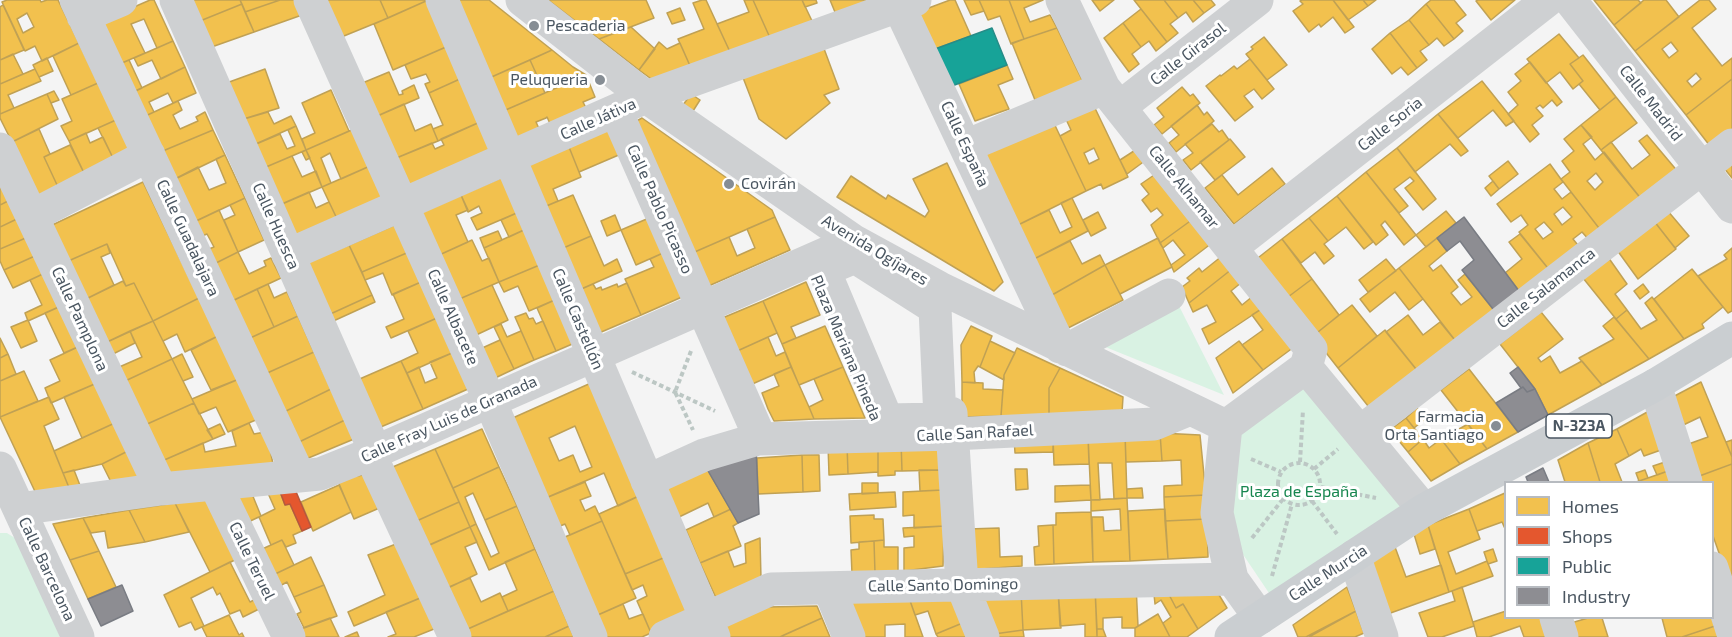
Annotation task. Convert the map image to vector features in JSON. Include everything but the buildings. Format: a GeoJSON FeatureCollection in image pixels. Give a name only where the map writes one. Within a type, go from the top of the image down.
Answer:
{"type":"FeatureCollection","features":[{"type":"Feature","properties":{"kind":"main road","name":"N-323A"},"geometry":{"type":"LineString","coordinates":[[1414,516],[1510,474],[1732,338]]}},
{"type":"Feature","properties":{"kind":"main road","name":"Calle Murcia"},"geometry":{"type":"LineString","coordinates":[[1232,637],[1414,516]]}},
{"type":"Feature","properties":{"kind":"street"},"geometry":{"type":"LineString","coordinates":[[79,8],[121,0]]}},
{"type":"Feature","properties":{"kind":"street","name":"Calle Huesca"},"geometry":{"type":"LineString","coordinates":[[176,0],[455,637]]}},
{"type":"Feature","properties":{"kind":"street","name":"Calle Albacete"},"geometry":{"type":"LineString","coordinates":[[310,0],[490,401],[591,637]]}},
{"type":"Feature","properties":{"kind":"street","name":"Calle Castellón"},"geometry":{"type":"LineString","coordinates":[[442,0],[710,628]]}},
{"type":"Feature","properties":{"kind":"street","name":"Avenida Ogíjares"},"geometry":{"type":"LineString","coordinates":[[522,0],[646,98],[854,241],[940,288],[1227,426]]}},
{"type":"Feature","properties":{"kind":"street","name":"Calle Alhamar"},"geometry":{"type":"LineString","coordinates":[[1062,0],[1112,97],[1311,349],[1306,368]]}},
{"type":"Feature","properties":{"kind":"street","name":"Calle Girasol"},"geometry":{"type":"LineString","coordinates":[[966,146],[1112,97],[1257,0]]}},
{"type":"Feature","properties":{"kind":"street","name":"Calle Soria"},"geometry":{"type":"LineString","coordinates":[[1232,247],[1548,0]]}},
{"type":"Feature","properties":{"kind":"street","name":"Calle Madrid"},"geometry":{"type":"LineString","coordinates":[[1570,0],[1732,207]]}},
{"type":"Feature","properties":{"kind":"street","name":"Calle Játiva"},"geometry":{"type":"LineString","coordinates":[[288,255],[646,98],[904,2]]}},
{"type":"Feature","properties":{"kind":"street","name":"Calle España"},"geometry":{"type":"LineString","coordinates":[[904,2],[966,146],[1033,289],[1064,348]]}},
{"type":"Feature","properties":{"kind":"street","name":"Calle Guadalajara"},"geometry":{"type":"LineString","coordinates":[[79,8],[300,476]]}},
{"type":"Feature","properties":{"kind":"street","name":"Calle Pablo Picasso"},"geometry":{"type":"LineString","coordinates":[[616,111],[757,431],[758,439]]}},
{"type":"Feature","properties":{"kind":"street","name":"Calle Salamanca"},"geometry":{"type":"LineString","coordinates":[[1360,432],[1732,144]]}},
{"type":"Feature","properties":{"kind":"street","name":"Calle Pamplona"},"geometry":{"type":"LineString","coordinates":[[0,149],[161,489]]}},
{"type":"Feature","properties":{"kind":"street"},"geometry":{"type":"LineString","coordinates":[[32,216],[149,155]]}},
{"type":"Feature","properties":{"kind":"street","name":"Calle Fray Luis de Granada"},"geometry":{"type":"LineString","coordinates":[[19,509],[161,489],[320,474],[373,453],[703,307],[816,265],[854,241]]}},
{"type":"Feature","properties":{"kind":"street","name":"Plaza Mariana Pineda"},"geometry":{"type":"LineString","coordinates":[[855,257],[935,308],[940,419],[887,420],[816,265],[855,257]]}},
{"type":"Feature","properties":{"kind":"street","name":"Plaza Mariana Pineda"},"geometry":{"type":"LineString","coordinates":[[816,265],[884,436]]}},
{"type":"Feature","properties":{"kind":"street"},"geometry":{"type":"LineString","coordinates":[[940,288],[953,434],[962,585],[982,637]]}},
{"type":"Feature","properties":{"kind":"street"},"geometry":{"type":"LineString","coordinates":[[999,317],[1033,289]]}},
{"type":"Feature","properties":{"kind":"street"},"geometry":{"type":"LineString","coordinates":[[1064,348],[1169,295]]}},
{"type":"Feature","properties":{"kind":"street"},"geometry":{"type":"LineString","coordinates":[[1260,618],[1231,572],[1217,513],[1227,426],[1306,368],[1360,432],[1414,516]]}},
{"type":"Feature","properties":{"kind":"street"},"geometry":{"type":"LineString","coordinates":[[1655,385],[1685,481]]}},
{"type":"Feature","properties":{"kind":"street","name":"Calle San Rafael"},"geometry":{"type":"LineString","coordinates":[[647,481],[704,455],[758,439],[953,434],[1154,424],[1190,409]]}},
{"type":"Feature","properties":{"kind":"street","name":"Calle Barcelona"},"geometry":{"type":"LineString","coordinates":[[0,468],[78,637]]}},
{"type":"Feature","properties":{"kind":"street","name":"Calle Teruel"},"geometry":{"type":"LineString","coordinates":[[215,484],[289,637]]}},
{"type":"Feature","properties":{"kind":"street"},"geometry":{"type":"LineString","coordinates":[[1354,556],[1383,637]]}},
{"type":"Feature","properties":{"kind":"street"},"geometry":{"type":"LineString","coordinates":[[1714,571],[1732,630]]}},
{"type":"Feature","properties":{"kind":"street","name":"Calle Santo Domingo"},"geometry":{"type":"LineString","coordinates":[[665,637],[710,628],[771,590],[962,585],[1231,572]]}},
{"type":"Feature","properties":{"kind":"street"},"geometry":{"type":"LineString","coordinates":[[829,588],[849,637]]}},
{"type":"Feature","properties":{"kind":"street"},"geometry":{"type":"LineString","coordinates":[[1556,619],[1562,637]]}},
{"type":"Feature","properties":{"kind":"path"},"geometry":{"type":"LineString","coordinates":[[691,350],[675,392],[704,455]]}},
{"type":"Feature","properties":{"kind":"path"},"geometry":{"type":"LineString","coordinates":[[594,356],[743,424],[758,439]]}},
{"type":"Feature","properties":{"kind":"path"},"geometry":{"type":"LineString","coordinates":[[1300,462],[1306,368]]}},
{"type":"Feature","properties":{"kind":"path"},"geometry":{"type":"LineString","coordinates":[[1300,462],[1319,474],[1321,487],[1312,501],[1306,505],[1292,504],[1283,499],[1278,486],[1281,472],[1290,465],[1300,462]]}},
{"type":"Feature","properties":{"kind":"path"},"geometry":{"type":"LineString","coordinates":[[1321,487],[1389,501],[1414,516]]}},
{"type":"Feature","properties":{"kind":"path"},"geometry":{"type":"LineString","coordinates":[[1231,572],[1283,499]]}},
{"type":"Feature","properties":{"kind":"path"},"geometry":{"type":"LineString","coordinates":[[1312,501],[1354,556]]}},
{"type":"Feature","properties":{"kind":"path"},"geometry":{"type":"LineString","coordinates":[[1260,618],[1292,504]]}},
{"type":"Feature","properties":{"kind":"green space"},"geometry":{"type":"Polygon","coordinates":[[[1177,302],[1224,395],[1098,344],[1177,302]]]}},
{"type":"Feature","properties":{"kind":"green space","name":"Plaza de España"},"geometry":{"type":"Polygon","coordinates":[[[1305,386],[1401,507],[1271,596],[1240,550],[1229,495],[1237,436],[1305,386]]]}},
{"type":"Feature","properties":{"kind":"green space"},"geometry":{"type":"Polygon","coordinates":[[[0,533],[7,533],[18,540],[60,637],[0,637],[0,533]]]}},
{"type":"Feature","properties":{"kind":"place","name":"Pescaderia"},"geometry":{"type":"Point","coordinates":[534,26]}},
{"type":"Feature","properties":{"kind":"place","name":"Peluqueria"},"geometry":{"type":"Point","coordinates":[600,80]}},
{"type":"Feature","properties":{"kind":"place","name":"Covirán"},"geometry":{"type":"Point","coordinates":[729,184]}},
{"type":"Feature","properties":{"kind":"place","name":"Farmacia Orta Santiago"},"geometry":{"type":"Point","coordinates":[1496,426]}}]}
